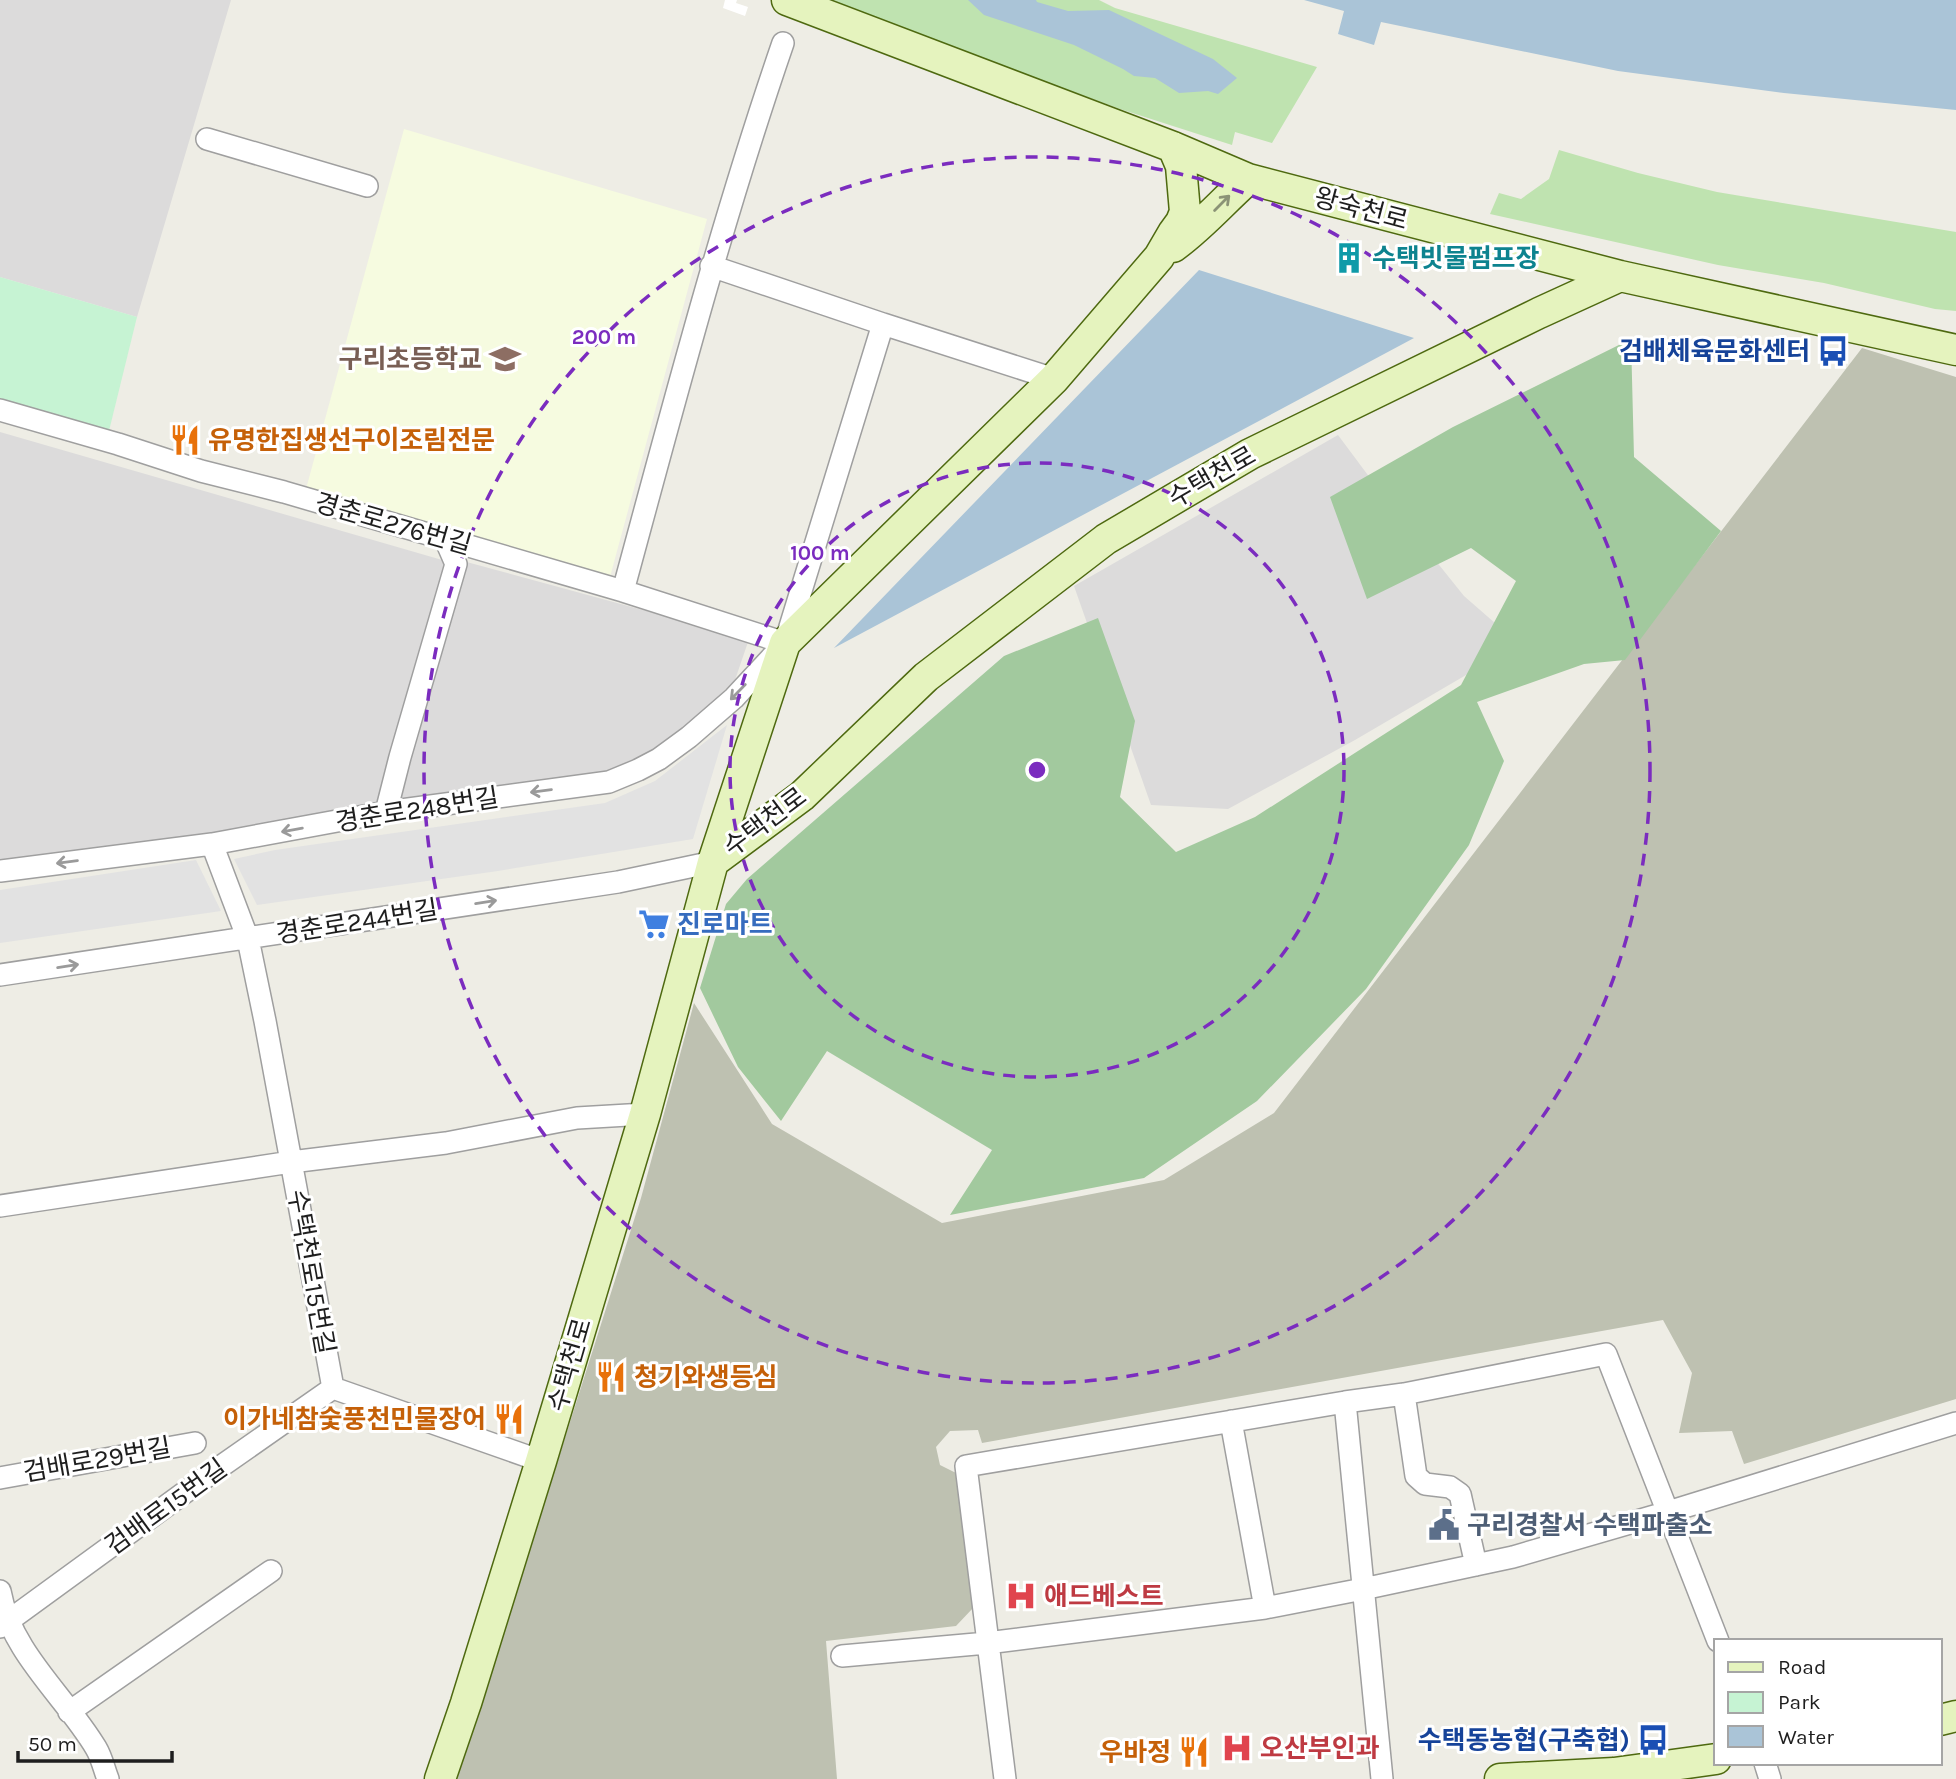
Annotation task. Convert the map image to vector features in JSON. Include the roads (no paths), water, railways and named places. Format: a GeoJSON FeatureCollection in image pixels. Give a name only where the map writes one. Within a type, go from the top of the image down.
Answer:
{"type":"FeatureCollection","features":[{"type":"Feature","properties":{"kind":"street","name":"왕숙천로"},"geometry":{"type":"LineString","coordinates":[[787,0],[1173,147],[1248,179],[1620,276],[1954,354]]}},
{"type":"Feature","properties":{"kind":"street"},"geometry":{"type":"LineString","coordinates":[[623,591],[711,266],[783,43]]}},
{"type":"Feature","properties":{"kind":"street"},"geometry":{"type":"LineString","coordinates":[[207,139],[368,186]]}},
{"type":"Feature","properties":{"kind":"street"},"geometry":{"type":"LineString","coordinates":[[785,643],[1054,379],[1159,257],[1185,212],[1181,166],[1173,147]]}},
{"type":"Feature","properties":{"kind":"street"},"geometry":{"type":"LineString","coordinates":[[1159,257],[1189,236],[1248,179]]}},
{"type":"Feature","properties":{"kind":"street"},"geometry":{"type":"LineString","coordinates":[[711,266],[1054,379]]}},
{"type":"Feature","properties":{"kind":"street","name":"수택천로"},"geometry":{"type":"LineString","coordinates":[[440,1779],[541,1461],[645,1114],[713,862],[802,796],[926,677],[1106,539],[1250,454],[1620,276]]}},
{"type":"Feature","properties":{"kind":"street"},"geometry":{"type":"LineString","coordinates":[[713,862],[785,643],[884,324]]}},
{"type":"Feature","properties":{"kind":"street","name":"경춘로276번길"},"geometry":{"type":"LineString","coordinates":[[0,410],[201,471],[284,492],[623,591],[785,643]]}},
{"type":"Feature","properties":{"kind":"street"},"geometry":{"type":"LineString","coordinates":[[386,812],[456,564],[446,541]]}},
{"type":"Feature","properties":{"kind":"street","name":"경춘로248번길"},"geometry":{"type":"LineString","coordinates":[[0,872],[212,844],[386,812],[610,782],[659,759],[725,706],[785,643]]}},
{"type":"Feature","properties":{"kind":"street"},"geometry":{"type":"LineString","coordinates":[[739,782],[755,800],[770,805],[788,806]]}},
{"type":"Feature","properties":{"kind":"street","name":"수택천로15번길"},"geometry":{"type":"LineString","coordinates":[[212,844],[248,939],[332,1388],[541,1461]]}},
{"type":"Feature","properties":{"kind":"street","name":"경춘로244번길"},"geometry":{"type":"LineString","coordinates":[[0,975],[618,882],[713,862]]}},
{"type":"Feature","properties":{"kind":"street"},"geometry":{"type":"LineString","coordinates":[[0,1206],[291,1162],[446,1143],[577,1118],[645,1114]]}},
{"type":"Feature","properties":{"kind":"street"},"geometry":{"type":"LineString","coordinates":[[1005,1779],[966,1466],[1404,1394],[1606,1354],[1717,1639]]}},
{"type":"Feature","properties":{"kind":"street","name":"검배로15번길"},"geometry":{"type":"LineString","coordinates":[[4,1624],[332,1388]]}},
{"type":"Feature","properties":{"kind":"street"},"geometry":{"type":"LineString","coordinates":[[1404,1394],[1416,1476],[1425,1483],[1450,1487],[1460,1494],[1476,1564]]}},
{"type":"Feature","properties":{"kind":"street"},"geometry":{"type":"LineString","coordinates":[[1345,1402],[1382,1779]]}},
{"type":"Feature","properties":{"kind":"street"},"geometry":{"type":"LineString","coordinates":[[1231,1421],[1265,1608]]}},
{"type":"Feature","properties":{"kind":"street"},"geometry":{"type":"LineString","coordinates":[[842,1656],[988,1643],[1265,1608],[1363,1589],[1513,1557],[1668,1513],[1956,1423]]}},
{"type":"Feature","properties":{"kind":"street","name":"검배로29번길"},"geometry":{"type":"LineString","coordinates":[[0,1478],[195,1443]]}},
{"type":"Feature","properties":{"kind":"street"},"geometry":{"type":"LineString","coordinates":[[69,1712],[271,1571]]}},
{"type":"Feature","properties":{"kind":"street"},"geometry":{"type":"LineString","coordinates":[[0,1591],[4,1624],[97,1750],[108,1779]]}},
{"type":"Feature","properties":{"kind":"street"},"geometry":{"type":"LineString","coordinates":[[1500,1779],[1614,1773],[1714,1759]]}},
{"type":"Feature","properties":{"kind":"water"},"geometry":{"type":"Polygon","coordinates":[[[968,0],[1036,0],[1068,11],[1109,10],[1213,59],[1237,78],[1218,94],[1208,91],[1179,93],[1155,78],[1134,76],[1074,45],[984,15],[968,0]]]}},
{"type":"Feature","properties":{"kind":"water"},"geometry":{"type":"Polygon","coordinates":[[[1304,0],[1956,0],[1956,110],[1784,93],[1618,71],[1381,22],[1374,45],[1338,34],[1344,11],[1304,0]]]}},
{"type":"Feature","properties":{"kind":"water"},"geometry":{"type":"Polygon","coordinates":[[[1199,270],[1414,338],[834,648],[1199,270]]]}},
{"type":"Feature","properties":{"kind":"place","name":"수택빗물펌프장"},"geometry":{"type":"Point","coordinates":[1349,258]}},
{"type":"Feature","properties":{"kind":"place","name":"검배체육문화센터"},"geometry":{"type":"Point","coordinates":[1833,351]}},
{"type":"Feature","properties":{"kind":"place","name":"구리초등학교"},"geometry":{"type":"Point","coordinates":[505,359]}},
{"type":"Feature","properties":{"kind":"place","name":"유명한집생선구이조림전문"},"geometry":{"type":"Point","coordinates":[185,440]}},
{"type":"Feature","properties":{"kind":"place","name":"진로마트"},"geometry":{"type":"Point","coordinates":[654,924]}},
{"type":"Feature","properties":{"kind":"place","name":"청기와생등심"},"geometry":{"type":"Point","coordinates":[611,1377]}},
{"type":"Feature","properties":{"kind":"place","name":"이가네참숯풍천민물장어"},"geometry":{"type":"Point","coordinates":[509,1419]}},
{"type":"Feature","properties":{"kind":"place","name":"구리경찰서 수택파출소"},"geometry":{"type":"Point","coordinates":[1444,1525]}},
{"type":"Feature","properties":{"kind":"place","name":"애드베스트"},"geometry":{"type":"Point","coordinates":[1021,1596]}},
{"type":"Feature","properties":{"kind":"place","name":"수택동농협(구축협)"},"geometry":{"type":"Point","coordinates":[1653,1740]}},
{"type":"Feature","properties":{"kind":"place","name":"오산부인과"},"geometry":{"type":"Point","coordinates":[1237,1748]}},
{"type":"Feature","properties":{"kind":"place","name":"우바정"},"geometry":{"type":"Point","coordinates":[1194,1752]}}]}
